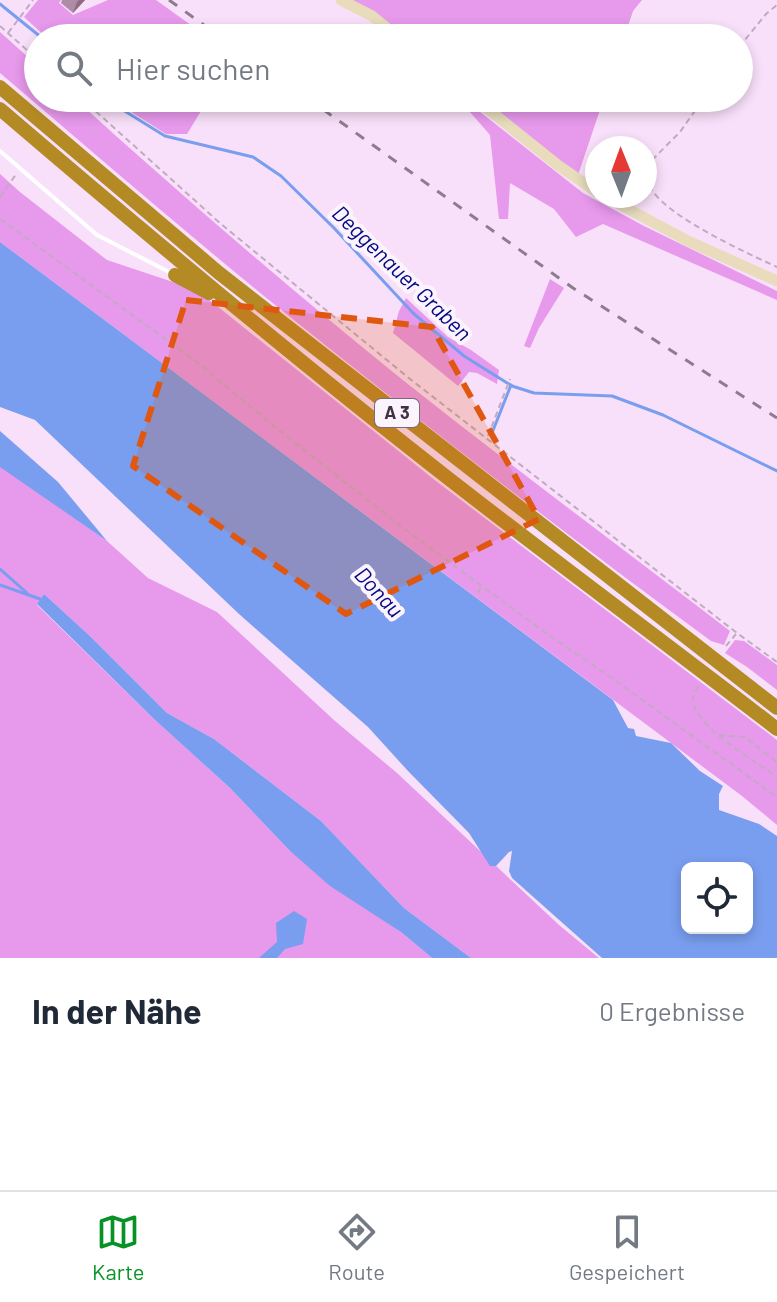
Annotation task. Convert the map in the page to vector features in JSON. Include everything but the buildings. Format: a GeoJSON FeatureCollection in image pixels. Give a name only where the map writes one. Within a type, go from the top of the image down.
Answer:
{"type":"FeatureCollection","features":[{"type":"Feature","properties":{"kind":"highway","name":"A 3"},"geometry":{"type":"LineString","coordinates":[[0,87],[24,107]]}},
{"type":"Feature","properties":{"kind":"highway","name":"A 3"},"geometry":{"type":"LineString","coordinates":[[0,109],[221,296],[445,476],[777,729]]}},
{"type":"Feature","properties":{"kind":"highway","name":"A 3"},"geometry":{"type":"LineString","coordinates":[[29,112],[219,273],[777,708]]}},
{"type":"Feature","properties":{"kind":"highway"},"geometry":{"type":"LineString","coordinates":[[175,275],[221,296]]}},
{"type":"Feature","properties":{"kind":"main road"},"geometry":{"type":"LineString","coordinates":[[341,0],[382,24]]}},
{"type":"Feature","properties":{"kind":"main road"},"geometry":{"type":"LineString","coordinates":[[492,112],[585,184]]}},
{"type":"Feature","properties":{"kind":"main road"},"geometry":{"type":"LineString","coordinates":[[626,208],[688,241],[777,281]]}},
{"type":"Feature","properties":{"kind":"lane"},"geometry":{"type":"LineString","coordinates":[[0,151],[97,235],[175,275]]}},
{"type":"Feature","properties":{"kind":"path"},"geometry":{"type":"LineString","coordinates":[[8,33],[33,0]]}},
{"type":"Feature","properties":{"kind":"path"},"geometry":{"type":"LineString","coordinates":[[753,30],[777,5]]}},
{"type":"Feature","properties":{"kind":"path"},"geometry":{"type":"LineString","coordinates":[[0,26],[24,47]]}},
{"type":"Feature","properties":{"kind":"path"},"geometry":{"type":"LineString","coordinates":[[97,112],[221,224],[410,379],[777,662]]}},
{"type":"Feature","properties":{"kind":"path"},"geometry":{"type":"LineString","coordinates":[[657,155],[694,112]]}},
{"type":"Feature","properties":{"kind":"path"},"geometry":{"type":"LineString","coordinates":[[0,197],[20,169]]}},
{"type":"Feature","properties":{"kind":"path"},"geometry":{"type":"LineString","coordinates":[[657,195],[698,227],[777,267]]}},
{"type":"Feature","properties":{"kind":"path"},"geometry":{"type":"LineString","coordinates":[[0,219],[197,362],[407,531],[777,797]]}},
{"type":"Feature","properties":{"kind":"path"},"geometry":{"type":"LineString","coordinates":[[487,438],[510,379]]}},
{"type":"Feature","properties":{"kind":"path"},"geometry":{"type":"LineString","coordinates":[[478,593],[482,586]]}},
{"type":"Feature","properties":{"kind":"path"},"geometry":{"type":"LineString","coordinates":[[726,646],[737,633]]}},
{"type":"Feature","properties":{"kind":"path"},"geometry":{"type":"LineString","coordinates":[[698,686],[693,697],[698,715],[719,735],[777,777]]}},
{"type":"Feature","properties":{"kind":"path"},"geometry":{"type":"LineString","coordinates":[[719,735],[745,737],[777,762]]}},
{"type":"Feature","properties":{"kind":"highlighted area"},"geometry":{"type":"Polygon","coordinates":[[[186,300],[432,327],[539,519],[346,614],[133,466],[186,300]]]}},
{"type":"Feature","properties":{"kind":"shaded area"},"geometry":{"type":"Polygon","coordinates":[[[38,0],[61,0],[59,3],[73,15],[108,0],[156,0],[189,24],[32,24],[24,17],[38,0]]]}},
{"type":"Feature","properties":{"kind":"shaded area"},"geometry":{"type":"Polygon","coordinates":[[[341,0],[642,0],[633,11],[629,24],[378,24],[341,0]]]}},
{"type":"Feature","properties":{"kind":"shaded area"},"geometry":{"type":"Polygon","coordinates":[[[0,32],[24,53],[24,93],[0,73],[0,32]]]}},
{"type":"Feature","properties":{"kind":"shaded area"},"geometry":{"type":"Polygon","coordinates":[[[46,112],[90,112],[362,347],[730,631],[724,645],[711,641],[488,473],[269,300],[46,112]]]}},
{"type":"Feature","properties":{"kind":"shaded area"},"geometry":{"type":"Polygon","coordinates":[[[131,112],[200,112],[187,134],[166,134],[131,112]]]}},
{"type":"Feature","properties":{"kind":"shaded area"},"geometry":{"type":"Polygon","coordinates":[[[470,112],[480,112],[585,194],[585,208],[611,208],[777,291],[777,300],[603,224],[576,237],[554,209],[510,183],[508,219],[499,219],[490,135],[470,112]]]}},
{"type":"Feature","properties":{"kind":"shaded area"},"geometry":{"type":"Polygon","coordinates":[[[492,112],[599,112],[591,136],[585,136],[585,154],[577,178],[492,112]]]}},
{"type":"Feature","properties":{"kind":"shaded area"},"geometry":{"type":"Polygon","coordinates":[[[0,174],[107,260],[197,290],[436,481],[777,740],[777,825],[0,242],[0,174]]]}},
{"type":"Feature","properties":{"kind":"shaded area"},"geometry":{"type":"Polygon","coordinates":[[[550,279],[564,288],[530,348],[524,346],[550,279]]]}},
{"type":"Feature","properties":{"kind":"shaded area"},"geometry":{"type":"Polygon","coordinates":[[[406,298],[448,337],[499,370],[497,384],[469,372],[458,386],[393,333],[406,298]]]}},
{"type":"Feature","properties":{"kind":"shaded area"},"geometry":{"type":"Polygon","coordinates":[[[0,466],[107,541],[148,578],[217,612],[599,958],[471,958],[404,908],[321,821],[214,739],[167,713],[44,594],[37,605],[230,788],[289,850],[432,958],[0,958],[0,466]]]}},
{"type":"Feature","properties":{"kind":"shaded area"},"geometry":{"type":"Polygon","coordinates":[[[735,640],[744,641],[777,665],[777,690],[725,653],[735,640]]]}},
{"type":"Feature","properties":{"kind":"water","name":"Donau"},"geometry":{"type":"Polygon","coordinates":[[[0,242],[613,700],[628,728],[634,729],[636,736],[671,743],[700,771],[723,786],[719,794],[719,810],[759,824],[777,836],[777,958],[602,958],[512,878],[509,871],[512,851],[496,866],[490,866],[469,833],[368,727],[239,614],[35,420],[0,407],[0,242]]]}},
{"type":"Feature","properties":{"kind":"water"},"geometry":{"type":"Polygon","coordinates":[[[0,431],[58,482],[107,541],[0,467],[0,431]]]}},
{"type":"Feature","properties":{"kind":"water"},"geometry":{"type":"Polygon","coordinates":[[[44,594],[167,713],[214,739],[321,821],[404,908],[471,958],[432,958],[401,932],[330,886],[289,850],[230,788],[155,720],[37,604],[44,594]]]}},
{"type":"Feature","properties":{"kind":"water"},"geometry":{"type":"Polygon","coordinates":[[[294,911],[307,919],[303,944],[285,949],[277,958],[259,958],[277,942],[276,923],[294,911]]]}},
{"type":"Feature","properties":{"kind":"waterway","name":"Deggenauer Graben"},"geometry":{"type":"LineString","coordinates":[[0,4],[25,24]]}},
{"type":"Feature","properties":{"kind":"waterway","name":"Deggenauer Graben"},"geometry":{"type":"LineString","coordinates":[[126,112],[165,136],[253,157],[281,176],[413,313],[464,356],[512,386],[534,393],[612,396],[663,415],[777,471]]}},
{"type":"Feature","properties":{"kind":"waterway"},"geometry":{"type":"LineString","coordinates":[[492,433],[511,385]]}},
{"type":"Feature","properties":{"kind":"waterway"},"geometry":{"type":"LineString","coordinates":[[0,569],[27,593]]}},
{"type":"Feature","properties":{"kind":"waterway"},"geometry":{"type":"LineString","coordinates":[[0,585],[40,599]]}},
{"type":"Feature","properties":{"kind":"railway"},"geometry":{"type":"LineString","coordinates":[[169,0],[202,24]]}},
{"type":"Feature","properties":{"kind":"railway"},"geometry":{"type":"LineString","coordinates":[[327,112],[573,288],[777,418]]}}]}
